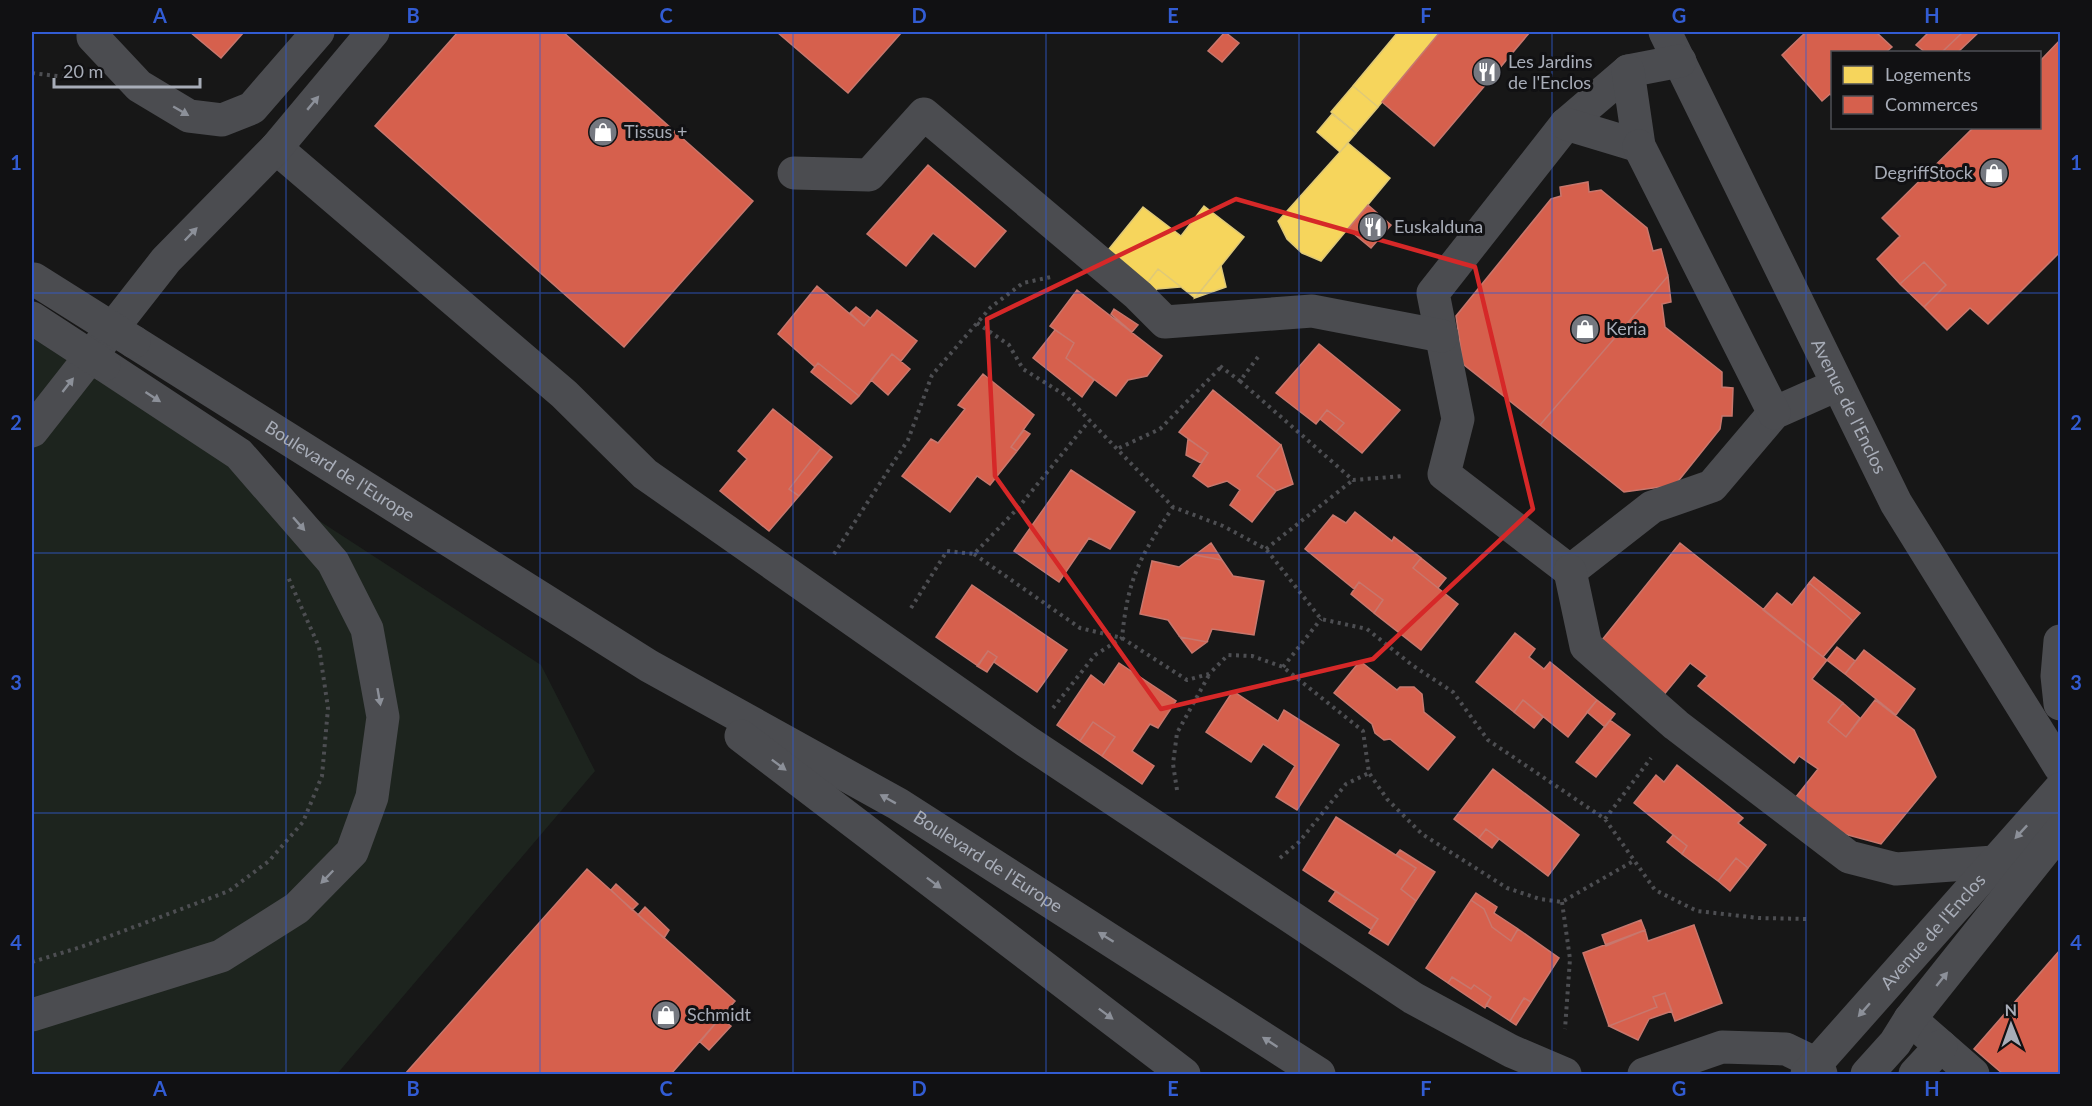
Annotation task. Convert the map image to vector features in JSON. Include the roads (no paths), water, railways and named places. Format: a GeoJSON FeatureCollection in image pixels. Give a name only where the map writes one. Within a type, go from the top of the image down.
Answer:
{"type":"FeatureCollection","features":[{"type":"Feature","properties":{"kind":"street"},"geometry":{"type":"LineString","coordinates":[[93,32],[93,37],[139,86],[189,116],[222,120],[252,108],[318,32]]}},
{"type":"Feature","properties":{"kind":"street"},"geometry":{"type":"LineString","coordinates":[[32,431],[166,260],[276,148],[373,32]]}},
{"type":"Feature","properties":{"kind":"street","name":"Avenue de l'Enclos"},"geometry":{"type":"LineString","coordinates":[[1665,32],[1896,503],[2061,767]]}},
{"type":"Feature","properties":{"kind":"street"},"geometry":{"type":"LineString","coordinates":[[1680,61],[1628,71],[1566,123],[1433,293],[1458,418],[1444,474],[1570,571],[1586,646],[1676,725],[1848,857],[1896,869],[1994,862]]}},
{"type":"Feature","properties":{"kind":"street"},"geometry":{"type":"LineString","coordinates":[[1628,71],[1639,146],[1774,413]]}},
{"type":"Feature","properties":{"kind":"street"},"geometry":{"type":"LineString","coordinates":[[794,173],[868,175],[924,114],[1138,295],[1165,322],[1312,311],[1442,336]]}},
{"type":"Feature","properties":{"kind":"street"},"geometry":{"type":"LineString","coordinates":[[1566,123],[1639,146]]}},
{"type":"Feature","properties":{"kind":"street"},"geometry":{"type":"LineString","coordinates":[[276,148],[564,394],[645,474],[1026,741],[1413,998],[1511,1051],[1564,1074]]}},
{"type":"Feature","properties":{"kind":"street","name":"Boulevard de l'Europe"},"geometry":{"type":"LineString","coordinates":[[33,278],[649,666],[898,804],[1319,1074]]}},
{"type":"Feature","properties":{"kind":"street"},"geometry":{"type":"LineString","coordinates":[[32,318],[240,454],[333,562],[368,629],[382,717],[372,797],[352,852],[297,908],[221,956],[32,1015]]}},
{"type":"Feature","properties":{"kind":"street"},"geometry":{"type":"LineString","coordinates":[[1570,571],[1652,507],[1712,486],[1774,413],[1837,385]]}},
{"type":"Feature","properties":{"kind":"street"},"geometry":{"type":"LineString","coordinates":[[2061,641],[2057,676],[2061,704]]}},
{"type":"Feature","properties":{"kind":"street","name":"Boulevard de l'Europe"},"geometry":{"type":"LineString","coordinates":[[649,666],[1184,1074]]}},
{"type":"Feature","properties":{"kind":"street","name":"Avenue de l'Enclos"},"geometry":{"type":"LineString","coordinates":[[1815,1071],[1994,862],[2061,789]]}},
{"type":"Feature","properties":{"kind":"street","name":"Avenue de l'Enclos"},"geometry":{"type":"LineString","coordinates":[[1867,1074],[1895,1043],[1910,1019],[2061,831]]}},
{"type":"Feature","properties":{"kind":"street"},"geometry":{"type":"LineString","coordinates":[[1910,1019],[1973,1074]]}},
{"type":"Feature","properties":{"kind":"street"},"geometry":{"type":"LineString","coordinates":[[1915,1074],[1941,1046]]}},
{"type":"Feature","properties":{"kind":"street"},"geometry":{"type":"LineString","coordinates":[[1644,1074],[1722,1047],[1786,1048],[1815,1071]]}},
{"type":"Feature","properties":{"kind":"place","name":"Les Jardins de l'Enclos"},"geometry":{"type":"Point","coordinates":[1487,72]}},
{"type":"Feature","properties":{"kind":"place","name":"Tissus +"},"geometry":{"type":"Point","coordinates":[603,132]}},
{"type":"Feature","properties":{"kind":"place","name":"DegriffStock"},"geometry":{"type":"Point","coordinates":[1994,173]}},
{"type":"Feature","properties":{"kind":"place","name":"Euskalduna"},"geometry":{"type":"Point","coordinates":[1373,227]}},
{"type":"Feature","properties":{"kind":"place","name":"Keria"},"geometry":{"type":"Point","coordinates":[1585,329]}},
{"type":"Feature","properties":{"kind":"place","name":"Schmidt"},"geometry":{"type":"Point","coordinates":[666,1015]}}]}
